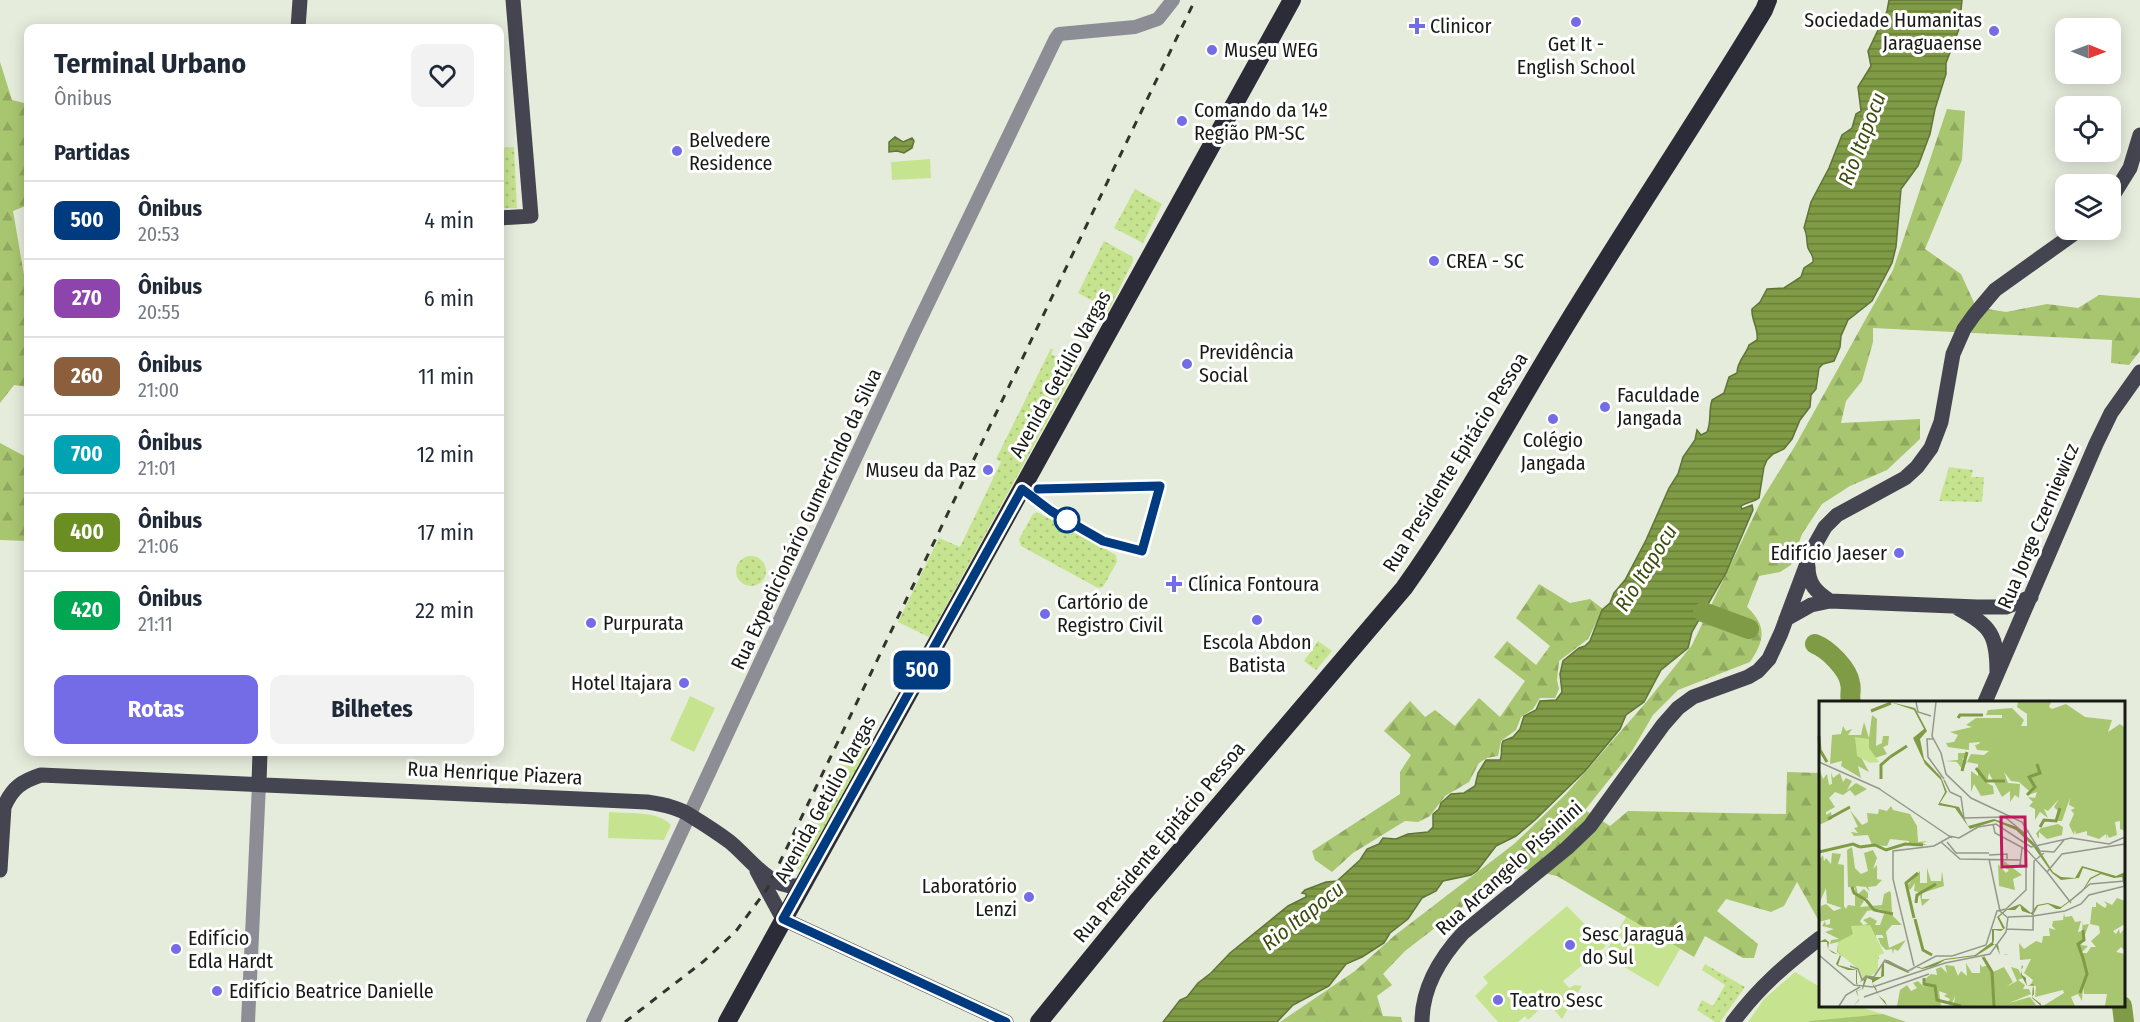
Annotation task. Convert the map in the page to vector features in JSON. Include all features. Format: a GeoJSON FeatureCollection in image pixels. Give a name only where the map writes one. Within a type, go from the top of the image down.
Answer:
{"type":"FeatureCollection","features":[{"type":"Feature","properties":{"kind":"highway","name":"Avenida Getúlio Vargas"},"geometry":{"type":"LineString","coordinates":[[727,1022],[1292,0]]}},
{"type":"Feature","properties":{"kind":"highway","name":"Rua Presidente Epitácio Pessoa"},"geometry":{"type":"LineString","coordinates":[[1039,1022],[1139,898],[1404,588],[1437,542],[1545,359],[1731,64],[1768,0]]}},
{"type":"Feature","properties":{"kind":"main road"},"geometry":{"type":"LineString","coordinates":[[298,24],[300,0]]}},
{"type":"Feature","properties":{"kind":"main road"},"geometry":{"type":"LineString","coordinates":[[504,218],[531,216],[513,0]]}},
{"type":"Feature","properties":{"kind":"main road"},"geometry":{"type":"LineString","coordinates":[[2121,182],[2132,165],[2140,135]]}},
{"type":"Feature","properties":{"kind":"main road","name":"Rua Arcangelo Pissinini"},"geometry":{"type":"LineString","coordinates":[[1422,1022],[1429,984],[1449,948],[1463,933],[1567,848],[1590,826],[1663,725],[1678,708],[1693,697],[1738,682],[1758,671],[1768,659],[1776,646],[1816,541],[1831,519],[1905,478],[1917,467],[1931,448],[1941,422],[1956,347],[1968,322],[1988,297],[2065,240]]}},
{"type":"Feature","properties":{"kind":"main road","name":"Rua Jorge Czerniewicz"},"geometry":{"type":"LineString","coordinates":[[1985,701],[2096,444],[2116,406],[2140,372]]}},
{"type":"Feature","properties":{"kind":"main road"},"geometry":{"type":"LineString","coordinates":[[1808,561],[1808,575],[1814,590],[1830,601]]}},
{"type":"Feature","properties":{"kind":"main road"},"geometry":{"type":"LineString","coordinates":[[1786,619],[1811,604],[1830,601],[1956,608],[2006,607],[2031,597]]}},
{"type":"Feature","properties":{"kind":"main road"},"geometry":{"type":"LineString","coordinates":[[1956,608],[1984,623],[1990,631],[1997,658],[1997,676]]}},
{"type":"Feature","properties":{"kind":"main road"},"geometry":{"type":"LineString","coordinates":[[259,784],[260,756]]}},
{"type":"Feature","properties":{"kind":"main road","name":"Rua Henrique Piazera"},"geometry":{"type":"LineString","coordinates":[[0,870],[4,807],[17,785],[41,775],[647,802],[666,805],[690,815],[730,843],[753,864]]}},
{"type":"Feature","properties":{"kind":"main road"},"geometry":{"type":"LineString","coordinates":[[753,864],[762,873],[782,885],[792,887],[802,885]]}},
{"type":"Feature","properties":{"kind":"main road"},"geometry":{"type":"LineString","coordinates":[[753,864],[783,919],[1006,1022]]}},
{"type":"Feature","properties":{"kind":"main road"},"geometry":{"type":"LineString","coordinates":[[1733,1022],[1773,975],[1819,940]]}},
{"type":"Feature","properties":{"kind":"street","name":"Rua Expedicionário Gumercindo da Silva"},"geometry":{"type":"LineString","coordinates":[[593,1022],[914,332],[1059,34],[1136,27],[1158,19],[1173,0]]}},
{"type":"Feature","properties":{"kind":"street"},"geometry":{"type":"LineString","coordinates":[[248,1022],[259,784]]}},
{"type":"Feature","properties":{"kind":"shaded area"},"geometry":{"type":"Polygon","coordinates":[[[514,147],[517,208],[504,208],[504,148],[514,147]]]}},
{"type":"Feature","properties":{"kind":"shaded area"},"geometry":{"type":"Polygon","coordinates":[[[930,159],[931,178],[892,180],[891,162],[930,159]]]}},
{"type":"Feature","properties":{"kind":"shaded area"},"geometry":{"type":"Polygon","coordinates":[[[1135,189],[1162,204],[1143,243],[1114,228],[1135,189]]]}},
{"type":"Feature","properties":{"kind":"shaded area"},"geometry":{"type":"Polygon","coordinates":[[[1104,241],[1133,257],[1106,316],[1092,308],[1095,302],[1078,293],[1104,241]]]}},
{"type":"Feature","properties":{"kind":"shaded area"},"geometry":{"type":"Polygon","coordinates":[[[1051,348],[1053,350],[1051,354],[1078,365],[929,637],[898,622],[939,538],[960,547],[1001,462],[996,459],[1051,348]]]}},
{"type":"Feature","properties":{"kind":"shaded area"},"geometry":{"type":"Polygon","coordinates":[[[1949,467],[1973,470],[1971,477],[1984,477],[1982,502],[1939,501],[1949,467]]]}},
{"type":"Feature","properties":{"kind":"shaded area"},"geometry":{"type":"Polygon","coordinates":[[[1037,512],[1116,555],[1117,562],[1103,587],[1098,588],[1021,546],[1019,539],[1033,514],[1037,512]]]}},
{"type":"Feature","properties":{"kind":"shaded area"},"geometry":{"type":"Polygon","coordinates":[[[751,556],[757,557],[765,565],[765,577],[757,585],[751,586],[745,585],[737,577],[736,571],[737,565],[745,557],[751,556]]]}},
{"type":"Feature","properties":{"kind":"shaded area"},"geometry":{"type":"Polygon","coordinates":[[[1318,641],[1332,651],[1316,670],[1304,661],[1318,641]]]}},
{"type":"Feature","properties":{"kind":"shaded area"},"geometry":{"type":"Polygon","coordinates":[[[690,696],[715,708],[694,752],[670,740],[690,696]]]}},
{"type":"Feature","properties":{"kind":"shaded area"},"geometry":{"type":"Polygon","coordinates":[[[851,740],[869,749],[802,871],[791,865],[851,740]]]}},
{"type":"Feature","properties":{"kind":"shaded area"},"geometry":{"type":"Polygon","coordinates":[[[609,812],[650,815],[665,820],[671,825],[664,840],[608,838],[609,812]]]}},
{"type":"Feature","properties":{"kind":"shaded area"},"geometry":{"type":"Polygon","coordinates":[[[1567,906],[1606,946],[1563,981],[1569,988],[1575,985],[1582,986],[1562,1019],[1544,998],[1534,1006],[1538,1011],[1528,1020],[1525,1016],[1518,1022],[1498,1022],[1475,996],[1488,983],[1483,977],[1567,906]]]}},
{"type":"Feature","properties":{"kind":"shaded area"},"geometry":{"type":"Polygon","coordinates":[[[1626,917],[1680,949],[1658,987],[1604,955],[1626,917]]]}},
{"type":"Feature","properties":{"kind":"shaded area"},"geometry":{"type":"Polygon","coordinates":[[[1705,964],[1745,987],[1720,1022],[1715,1022],[1697,1010],[1702,1000],[1713,1006],[1725,985],[1702,970],[1705,964]]]}},
{"type":"Feature","properties":{"kind":"shaded area"},"geometry":{"type":"Polygon","coordinates":[[[1795,972],[1819,986],[1819,1007],[1860,1007],[1883,1014],[1808,1022],[1748,1022],[1764,999],[1795,972]]]}},
{"type":"Feature","properties":{"kind":"green space"},"geometry":{"type":"Polygon","coordinates":[[[0,62],[12,100],[24,103],[24,207],[13,211],[24,275],[24,386],[14,385],[0,403],[0,62]]]}},
{"type":"Feature","properties":{"kind":"green space"},"geometry":{"type":"Polygon","coordinates":[[[1947,109],[1965,111],[1962,160],[1925,249],[1961,274],[1976,307],[2006,312],[2047,304],[2078,308],[2099,295],[2140,298],[2140,351],[2129,365],[2111,363],[2112,340],[1873,328],[1873,342],[1862,381],[1846,401],[1841,423],[1920,419],[1920,439],[1887,470],[1850,486],[1822,504],[1802,534],[1791,565],[1780,572],[1759,576],[1747,607],[1758,621],[1762,633],[1759,647],[1750,662],[1678,690],[1653,715],[1632,751],[1585,810],[1610,826],[1628,811],[1786,814],[1787,772],[1819,773],[1819,921],[1797,882],[1784,906],[1771,912],[1726,899],[1717,911],[1758,944],[1754,958],[1743,958],[1705,936],[1694,957],[1557,876],[1514,867],[1405,951],[1383,974],[1392,985],[1377,996],[1383,1016],[1401,1017],[1402,1022],[1280,1022],[1355,971],[1394,936],[1514,844],[1566,794],[1648,700],[1692,645],[1762,499],[1795,446],[1893,270],[1947,109]]]}},
{"type":"Feature","properties":{"kind":"green space"},"geometry":{"type":"Polygon","coordinates":[[[0,443],[24,456],[24,541],[0,540],[0,443]]]}},
{"type":"Feature","properties":{"kind":"green space"},"geometry":{"type":"Polygon","coordinates":[[[1539,584],[1570,603],[1590,599],[1603,609],[1588,639],[1559,661],[1557,680],[1559,689],[1555,698],[1540,698],[1533,709],[1521,717],[1516,730],[1501,741],[1498,756],[1487,758],[1479,763],[1469,782],[1445,796],[1430,816],[1418,822],[1405,821],[1353,853],[1332,872],[1315,860],[1312,851],[1400,794],[1400,772],[1411,755],[1384,731],[1410,701],[1425,717],[1435,710],[1455,726],[1479,698],[1500,717],[1525,681],[1494,657],[1507,641],[1536,665],[1550,646],[1516,618],[1539,584]]]}},
{"type":"Feature","properties":{"kind":"green space"},"geometry":{"type":"Polygon","coordinates":[[[1883,1014],[1906,1022],[1808,1022],[1811,1021],[1883,1014]]]}},
{"type":"Feature","properties":{"kind":"water","name":"Rio Itapocu"},"geometry":{"type":"Polygon","coordinates":[[[1889,0],[1962,0],[1959,29],[1946,63],[1946,74],[1930,134],[1918,166],[1901,189],[1896,247],[1892,263],[1872,301],[1848,320],[1834,361],[1823,364],[1819,368],[1810,407],[1800,420],[1792,439],[1784,449],[1767,460],[1759,498],[1741,506],[1742,509],[1752,505],[1753,510],[1726,573],[1692,632],[1688,648],[1661,670],[1644,702],[1626,715],[1620,729],[1585,771],[1535,820],[1516,836],[1496,846],[1477,871],[1471,875],[1443,881],[1436,891],[1422,898],[1408,919],[1390,933],[1384,943],[1346,964],[1329,986],[1293,1005],[1277,1022],[1163,1022],[1180,1000],[1187,997],[1198,983],[1230,953],[1288,906],[1306,897],[1306,894],[1302,893],[1305,890],[1326,882],[1337,881],[1360,860],[1367,849],[1379,844],[1383,838],[1396,839],[1408,834],[1428,832],[1433,827],[1433,814],[1439,809],[1441,803],[1451,794],[1464,793],[1475,786],[1478,773],[1486,760],[1500,760],[1503,741],[1513,737],[1520,729],[1524,716],[1536,710],[1540,701],[1556,700],[1562,692],[1560,674],[1563,661],[1590,641],[1602,610],[1610,603],[1614,593],[1625,580],[1646,540],[1669,488],[1678,474],[1683,457],[1695,440],[1697,430],[1701,435],[1707,432],[1712,400],[1724,393],[1729,377],[1737,373],[1738,365],[1749,345],[1757,340],[1752,309],[1760,302],[1767,289],[1784,288],[1801,277],[1804,268],[1813,262],[1804,228],[1811,202],[1829,168],[1842,135],[1852,128],[1856,114],[1861,111],[1858,87],[1871,66],[1868,51],[1887,11],[1889,0]]]}},
{"type":"Feature","properties":{"kind":"water"},"geometry":{"type":"Polygon","coordinates":[[[895,137],[903,142],[912,138],[914,141],[912,148],[904,153],[889,152],[889,142],[895,137]]]}},
{"type":"Feature","properties":{"kind":"waterway"},"geometry":{"type":"LineString","coordinates":[[1703,612],[1749,629]]}},
{"type":"Feature","properties":{"kind":"waterway"},"geometry":{"type":"LineString","coordinates":[[1815,644],[1831,655],[1846,672],[1851,685],[1851,701]]}},
{"type":"Feature","properties":{"kind":"waterway"},"geometry":{"type":"LineString","coordinates":[[2122,1007],[2124,1022]]}},
{"type":"Feature","properties":{"kind":"railway"},"geometry":{"type":"LineString","coordinates":[[625,1022],[704,961],[736,931],[767,889],[1195,0]]}},
{"type":"Feature","properties":{"kind":"bus line","name":"500"},"geometry":{"type":"LineString","coordinates":[[1006,1022],[783,919],[1022,489],[1051,511],[1103,541],[1142,551],[1160,486],[1038,489]]}},
{"type":"Feature","properties":{"kind":"place","name":"Get It - English School"},"geometry":{"type":"Point","coordinates":[1576,22]}},
{"type":"Feature","properties":{"kind":"place","name":"Clinicor"},"geometry":{"type":"Point","coordinates":[1417,26]}},
{"type":"Feature","properties":{"kind":"place","name":"Sociedade Humanitas Jaraguaense"},"geometry":{"type":"Point","coordinates":[1994,31]}},
{"type":"Feature","properties":{"kind":"place","name":"Museu WEG"},"geometry":{"type":"Point","coordinates":[1212,50]}},
{"type":"Feature","properties":{"kind":"place","name":"Comando da 14º Região PM-SC"},"geometry":{"type":"Point","coordinates":[1182,121]}},
{"type":"Feature","properties":{"kind":"place","name":"Belvedere Residence"},"geometry":{"type":"Point","coordinates":[677,151]}},
{"type":"Feature","properties":{"kind":"place","name":"CREA - SC"},"geometry":{"type":"Point","coordinates":[1434,261]}},
{"type":"Feature","properties":{"kind":"place","name":"Previdência Social"},"geometry":{"type":"Point","coordinates":[1187,364]}},
{"type":"Feature","properties":{"kind":"place","name":"Faculdade Jangada"},"geometry":{"type":"Point","coordinates":[1605,407]}},
{"type":"Feature","properties":{"kind":"place","name":"Colégio Jangada"},"geometry":{"type":"Point","coordinates":[1553,419]}},
{"type":"Feature","properties":{"kind":"place","name":"Museu da Paz"},"geometry":{"type":"Point","coordinates":[988,470]}},
{"type":"Feature","properties":{"kind":"place","name":"Edifício Jaeser"},"geometry":{"type":"Point","coordinates":[1899,553]}},
{"type":"Feature","properties":{"kind":"place","name":"Clínica Fontoura"},"geometry":{"type":"Point","coordinates":[1174,584]}},
{"type":"Feature","properties":{"kind":"place","name":"Cartório de Registro Civil"},"geometry":{"type":"Point","coordinates":[1045,614]}},
{"type":"Feature","properties":{"kind":"place","name":"Escola Abdon Batista"},"geometry":{"type":"Point","coordinates":[1257,620]}},
{"type":"Feature","properties":{"kind":"place","name":"Purpurata"},"geometry":{"type":"Point","coordinates":[591,623]}},
{"type":"Feature","properties":{"kind":"place","name":"Hotel Itajara"},"geometry":{"type":"Point","coordinates":[684,683]}},
{"type":"Feature","properties":{"kind":"place","name":"Laboratório Lenzi"},"geometry":{"type":"Point","coordinates":[1029,897]}},
{"type":"Feature","properties":{"kind":"place","name":"Sesc Jaraguá do Sul"},"geometry":{"type":"Point","coordinates":[1570,945]}},
{"type":"Feature","properties":{"kind":"place","name":"Edifício Edla Hardt"},"geometry":{"type":"Point","coordinates":[176,949]}},
{"type":"Feature","properties":{"kind":"place","name":"Edifício Beatrice Danielle"},"geometry":{"type":"Point","coordinates":[217,991]}},
{"type":"Feature","properties":{"kind":"place","name":"Teatro Sesc"},"geometry":{"type":"Point","coordinates":[1498,1000]}}]}
